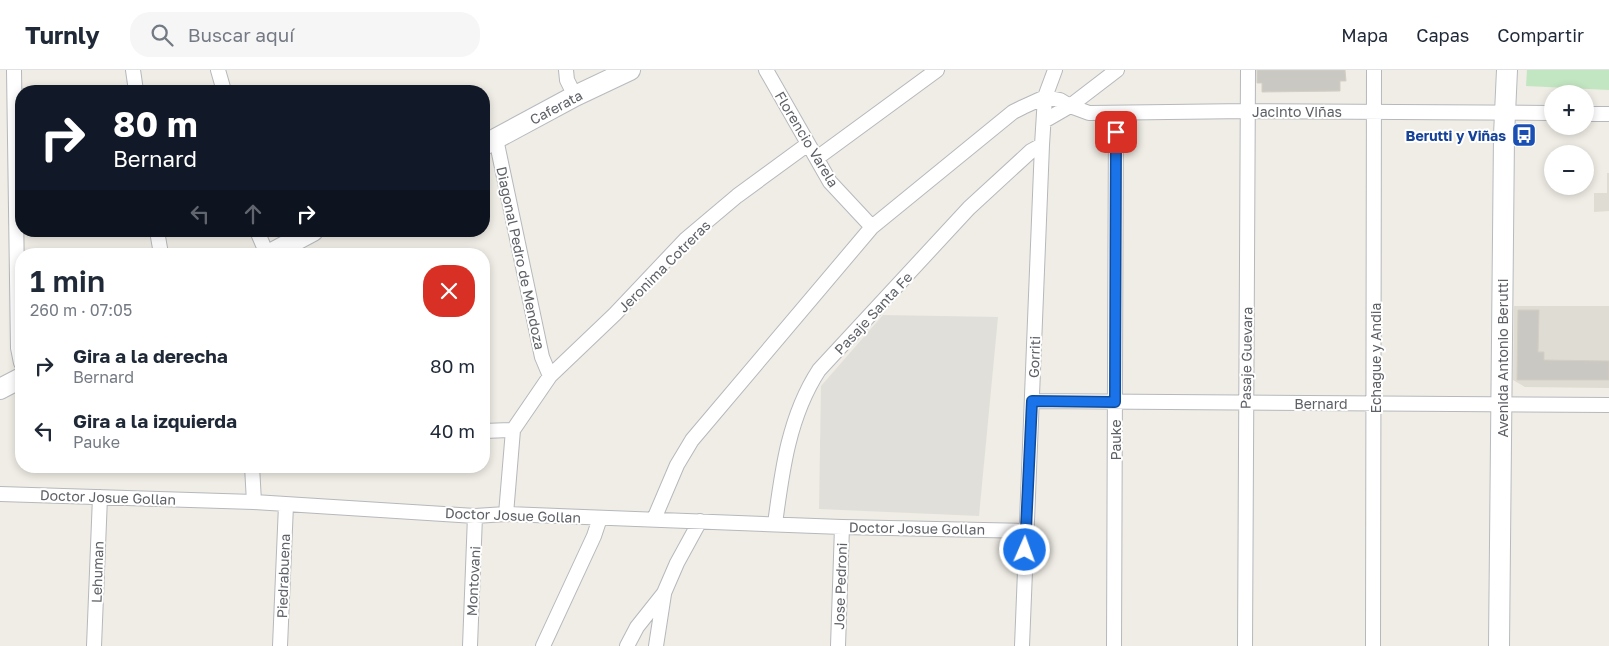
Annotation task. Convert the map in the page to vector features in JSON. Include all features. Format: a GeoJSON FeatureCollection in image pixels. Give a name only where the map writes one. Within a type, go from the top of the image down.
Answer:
{"type":"FeatureCollection","features":[{"type":"Feature","properties":{"kind":"street"},"geometry":{"type":"LineString","coordinates":[[14,70],[15,140]]}},
{"type":"Feature","properties":{"kind":"street"},"geometry":{"type":"LineString","coordinates":[[133,70],[135,85]]}},
{"type":"Feature","properties":{"kind":"street"},"geometry":{"type":"LineString","coordinates":[[218,70],[222,85]]}},
{"type":"Feature","properties":{"kind":"street"},"geometry":{"type":"LineString","coordinates":[[566,70],[567,80],[575,96]]}},
{"type":"Feature","properties":{"kind":"street","name":"Caferata"},"geometry":{"type":"LineString","coordinates":[[490,142],[575,96],[630,70]]}},
{"type":"Feature","properties":{"kind":"street","name":"Florencio Varela"},"geometry":{"type":"LineString","coordinates":[[766,70],[830,182],[872,227]]}},
{"type":"Feature","properties":{"kind":"street"},"geometry":{"type":"LineString","coordinates":[[817,158],[938,70]]}},
{"type":"Feature","properties":{"kind":"street","name":"Gorriti"},"geometry":{"type":"LineString","coordinates":[[1022,646],[1042,145],[1046,96],[1055,70]]}},
{"type":"Feature","properties":{"kind":"street"},"geometry":{"type":"LineString","coordinates":[[1044,121],[1070,106],[1117,70]]}},
{"type":"Feature","properties":{"kind":"street","name":"Pasaje Guevara"},"geometry":{"type":"LineString","coordinates":[[1245,646],[1248,70]]}},
{"type":"Feature","properties":{"kind":"street","name":"Echague y Andia"},"geometry":{"type":"LineString","coordinates":[[1373,646],[1375,404],[1374,70]]}},
{"type":"Feature","properties":{"kind":"street","name":"Avenida Antonio Berutti"},"geometry":{"type":"LineString","coordinates":[[1499,646],[1507,70]]}},
{"type":"Feature","properties":{"kind":"street"},"geometry":{"type":"LineString","coordinates":[[654,519],[676,465],[692,440],[872,227],[1013,112],[1046,96]]}},
{"type":"Feature","properties":{"kind":"street","name":"Jacinto Viñas"},"geometry":{"type":"LineString","coordinates":[[1046,96],[1060,100],[1089,114],[1248,110],[1544,113]]}},
{"type":"Feature","properties":{"kind":"street","name":"Pauke"},"geometry":{"type":"LineString","coordinates":[[1114,646],[1116,113]]}},
{"type":"Feature","properties":{"kind":"street"},"geometry":{"type":"LineString","coordinates":[[1594,114],[1609,114]]}},
{"type":"Feature","properties":{"kind":"street","name":"Diagonal Pedro de Mendoza"},"geometry":{"type":"LineString","coordinates":[[490,142],[542,357],[550,376]]}},
{"type":"Feature","properties":{"kind":"street","name":"Jeronima Cotreras"},"geometry":{"type":"LineString","coordinates":[[550,376],[615,314],[686,239],[737,196],[808,144]]}},
{"type":"Feature","properties":{"kind":"street","name":"Pasaje Santa Fe"},"geometry":{"type":"LineString","coordinates":[[775,524],[781,474],[788,439],[810,384],[819,370],[969,208],[1032,151],[1042,145]]}},
{"type":"Feature","properties":{"kind":"street"},"geometry":{"type":"LineString","coordinates":[[280,248],[302,237]]}},
{"type":"Feature","properties":{"kind":"street"},"geometry":{"type":"LineString","coordinates":[[506,514],[513,430],[550,376]]}},
{"type":"Feature","properties":{"kind":"street"},"geometry":{"type":"LineString","coordinates":[[0,388],[15,381]]}},
{"type":"Feature","properties":{"kind":"street","name":"Bernard"},"geometry":{"type":"LineString","coordinates":[[1032,401],[1609,405]]}},
{"type":"Feature","properties":{"kind":"street"},"geometry":{"type":"LineString","coordinates":[[490,431],[513,430]]}},
{"type":"Feature","properties":{"kind":"street"},"geometry":{"type":"LineString","coordinates":[[252,473],[254,502]]}},
{"type":"Feature","properties":{"kind":"street","name":"Doctor Josue Gollan"},"geometry":{"type":"LineString","coordinates":[[0,494],[254,502],[476,516],[506,514],[1026,531]]}},
{"type":"Feature","properties":{"kind":"street","name":"Lehuman"},"geometry":{"type":"LineString","coordinates":[[94,646],[100,497]]}},
{"type":"Feature","properties":{"kind":"street","name":"Piedrabuena"},"geometry":{"type":"LineString","coordinates":[[280,646],[286,505]]}},
{"type":"Feature","properties":{"kind":"street","name":"Montovani"},"geometry":{"type":"LineString","coordinates":[[470,646],[476,516]]}},
{"type":"Feature","properties":{"kind":"street"},"geometry":{"type":"LineString","coordinates":[[543,646],[594,536],[600,518]]}},
{"type":"Feature","properties":{"kind":"street"},"geometry":{"type":"LineString","coordinates":[[627,646],[637,627],[664,593],[700,520]]}},
{"type":"Feature","properties":{"kind":"street","name":"Jose Pedroni"},"geometry":{"type":"LineString","coordinates":[[838,646],[842,526]]}},
{"type":"Feature","properties":{"kind":"street"},"geometry":{"type":"LineString","coordinates":[[656,646],[664,593]]}},
{"type":"Feature","properties":{"kind":"shaded area"},"geometry":{"type":"Polygon","coordinates":[[[1607,173],[1609,173],[1609,211],[1594,212],[1594,193],[1607,193],[1607,173]]]}},
{"type":"Feature","properties":{"kind":"shaded area"},"geometry":{"type":"Polygon","coordinates":[[[1514,306],[1609,306],[1609,388],[1525,387],[1513,380],[1514,306]]]}},
{"type":"Feature","properties":{"kind":"shaded area"},"geometry":{"type":"Polygon","coordinates":[[[883,315],[998,317],[979,516],[819,509],[821,386],[883,315]]]}},
{"type":"Feature","properties":{"kind":"green space"},"geometry":{"type":"Polygon","coordinates":[[[1527,70],[1609,70],[1609,90],[1594,89],[1594,85],[1526,86],[1527,70]]]}},
{"type":"Feature","properties":{"kind":"building"},"geometry":{"type":"Polygon","coordinates":[[[1257,70],[1345,70],[1346,81],[1340,81],[1340,91],[1262,92],[1262,83],[1257,83],[1257,70]]]}},
{"type":"Feature","properties":{"kind":"building"},"geometry":{"type":"Polygon","coordinates":[[[1518,310],[1539,310],[1538,352],[1544,352],[1544,360],[1609,361],[1609,380],[1517,380],[1518,310]]]}},
{"type":"Feature","properties":{"kind":"place","name":"Berutti y Viñas"},"geometry":{"type":"Point","coordinates":[1524,135]}},
{"type":"Feature","properties":{"kind":"route"},"geometry":{"type":"LineString","coordinates":[[1025,550],[1032,401],[1115,402],[1116,132]]}}]}
